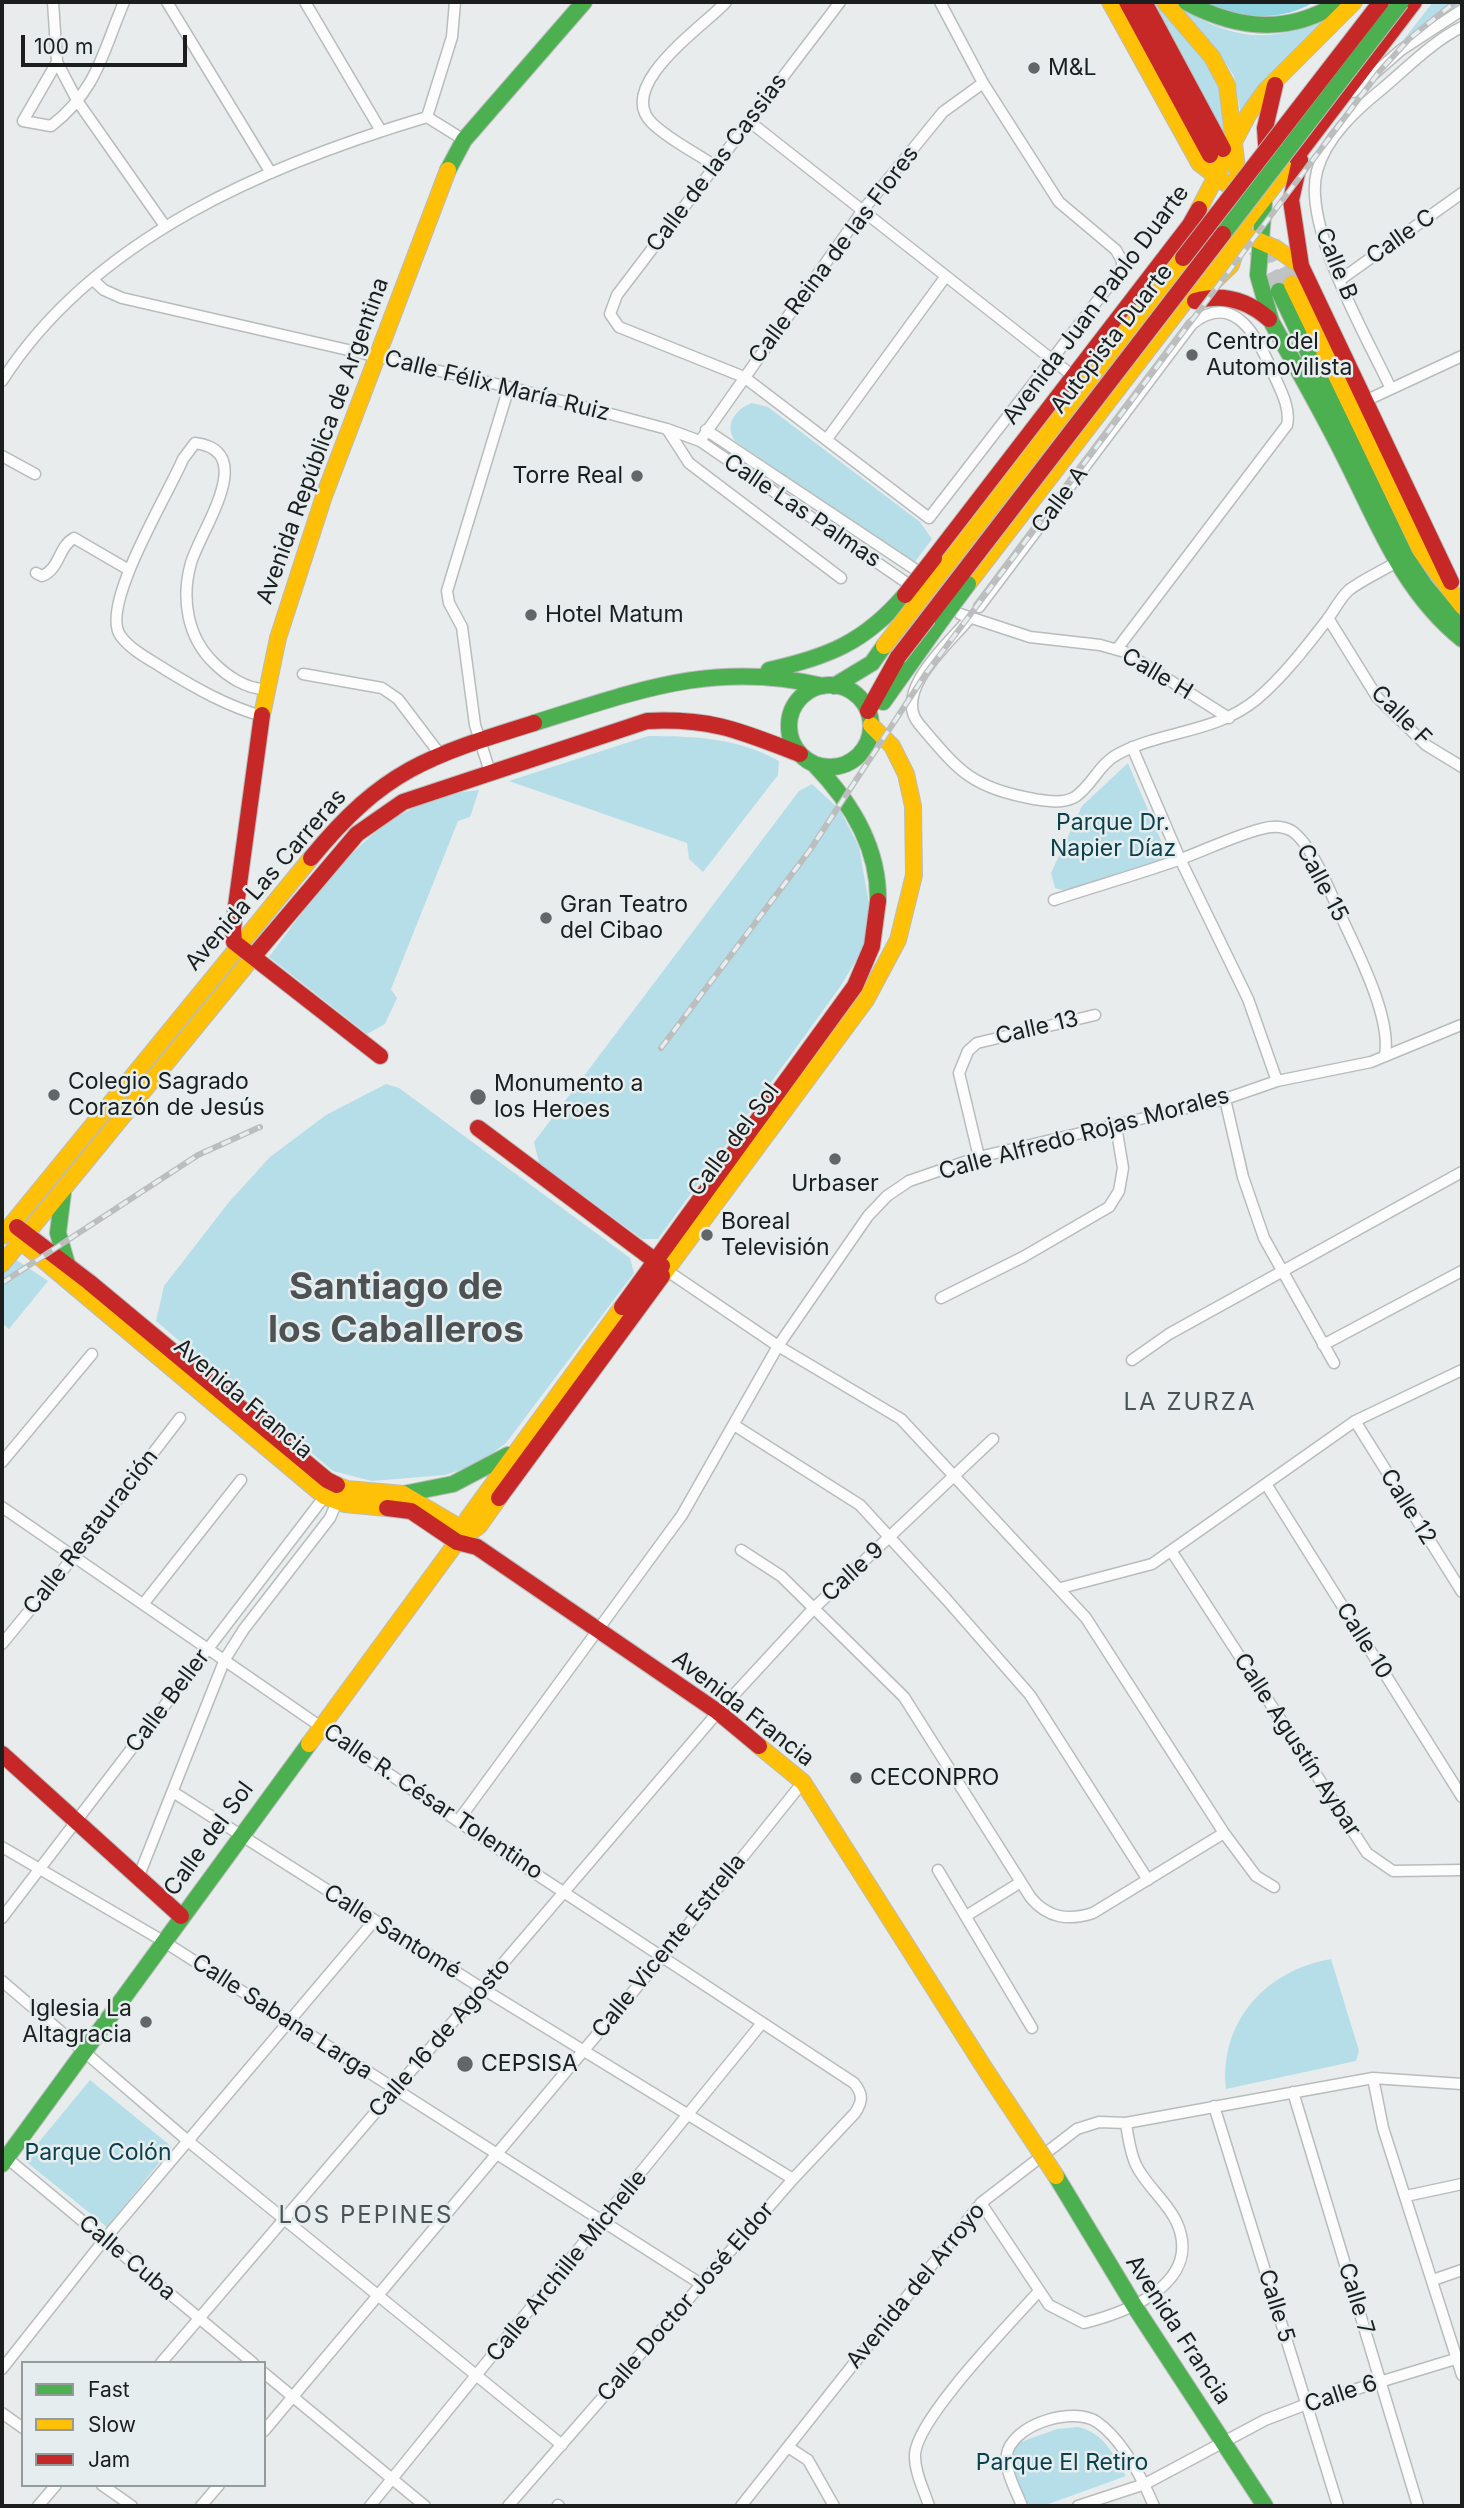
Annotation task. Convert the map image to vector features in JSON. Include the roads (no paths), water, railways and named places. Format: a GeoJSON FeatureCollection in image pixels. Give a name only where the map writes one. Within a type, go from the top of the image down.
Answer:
{"type":"FeatureCollection","features":[{"type":"Feature","properties":{"kind":"main road","name":"Avenida República de Argentina"},"geometry":{"type":"LineString","coordinates":[[237,946],[233,928],[265,689],[278,638],[324,496],[375,356],[439,193],[464,140],[584,2]]}},
{"type":"Feature","properties":{"kind":"main road"},"geometry":{"type":"LineString","coordinates":[[1111,2],[1199,163],[1217,179],[1240,187],[1266,183],[1308,142]]}},
{"type":"Feature","properties":{"kind":"main road"},"geometry":{"type":"LineString","coordinates":[[1127,2],[1216,152],[1144,2]]}},
{"type":"Feature","properties":{"kind":"main road"},"geometry":{"type":"LineString","coordinates":[[1165,2],[1220,69],[1231,102],[1240,187],[1240,233],[1236,257],[1227,273],[1171,317]]}},
{"type":"Feature","properties":{"kind":"main road"},"geometry":{"type":"LineString","coordinates":[[1186,2],[1227,23],[1271,27],[1310,18],[1340,2]]}},
{"type":"Feature","properties":{"kind":"main road","name":"Avenida Juan Pablo Duarte"},"geometry":{"type":"LineString","coordinates":[[755,673],[830,654],[868,635],[905,588],[934,558],[1175,244],[1194,229],[1248,116],[1281,73],[1354,2]]}},
{"type":"Feature","properties":{"kind":"main road","name":"Autopista Duarte"},"geometry":{"type":"LineString","coordinates":[[829,686],[872,663],[1381,2]]}},
{"type":"Feature","properties":{"kind":"main road","name":"Autopista Duarte"},"geometry":{"type":"LineString","coordinates":[[870,719],[898,657],[1401,2]]}},
{"type":"Feature","properties":{"kind":"main road"},"geometry":{"type":"LineString","coordinates":[[870,719],[855,693],[829,686],[802,697],[794,707],[790,732],[800,754],[814,764],[834,767],[855,758],[868,740],[870,719],[900,674],[942,619],[973,597],[1124,379],[1264,202],[1414,2]]}},
{"type":"Feature","properties":{"kind":"main road"},"geometry":{"type":"LineString","coordinates":[[1281,73],[1271,95],[1265,128],[1266,183],[1260,289],[1271,321],[1352,471],[1395,563],[1431,613],[1462,639]]}},
{"type":"Feature","properties":{"kind":"main road"},"geometry":{"type":"LineString","coordinates":[[1265,128],[1285,146],[1308,142]]}},
{"type":"Feature","properties":{"kind":"main road"},"geometry":{"type":"LineString","coordinates":[[1308,142],[1297,166],[1291,191],[1291,223],[1301,266],[1427,536],[1462,598]]}},
{"type":"Feature","properties":{"kind":"main road"},"geometry":{"type":"LineString","coordinates":[[1190,146],[1198,189],[1194,229]]}},
{"type":"Feature","properties":{"kind":"main road"},"geometry":{"type":"LineString","coordinates":[[1194,229],[1240,233],[1261,240],[1301,266]]}},
{"type":"Feature","properties":{"kind":"main road"},"geometry":{"type":"LineString","coordinates":[[1194,229],[1217,238],[1222,246],[1222,256]]}},
{"type":"Feature","properties":{"kind":"main road"},"geometry":{"type":"LineString","coordinates":[[1462,606],[1421,551],[1285,288],[1405,556],[1425,586],[1462,630]]}},
{"type":"Feature","properties":{"kind":"main road"},"geometry":{"type":"LineString","coordinates":[[1189,304],[1214,297],[1239,300],[1271,321]]}},
{"type":"Feature","properties":{"kind":"main road","name":"Avenida Las Carreras"},"geometry":{"type":"LineString","coordinates":[[6,1226],[352,811],[395,776],[439,753],[478,739],[653,684],[719,674],[755,673],[829,686]]}},
{"type":"Feature","properties":{"kind":"main road","name":"Avenida Las Carreras"},"geometry":{"type":"LineString","coordinates":[[2,1264],[337,855],[378,817],[413,799],[647,722],[668,719],[727,726],[800,754]]}},
{"type":"Feature","properties":{"kind":"main road","name":"Calle del Sol"},"geometry":{"type":"LineString","coordinates":[[3,2158],[320,1726],[466,1538],[521,1446],[660,1265],[815,1071],[888,966],[911,901],[917,840],[914,810],[897,757],[870,719]]}},
{"type":"Feature","properties":{"kind":"main road","name":"Calle del Sol"},"geometry":{"type":"LineString","coordinates":[[466,1538],[480,1525],[855,986],[872,948],[878,914],[877,876],[868,840],[844,799],[814,764]]}},
{"type":"Feature","properties":{"kind":"main road"},"geometry":{"type":"LineString","coordinates":[[237,946],[380,1056]]}},
{"type":"Feature","properties":{"kind":"main road"},"geometry":{"type":"LineString","coordinates":[[802,1060],[815,1071]]}},
{"type":"Feature","properties":{"kind":"main road"},"geometry":{"type":"LineString","coordinates":[[478,1128],[660,1265]]}},
{"type":"Feature","properties":{"kind":"main road"},"geometry":{"type":"LineString","coordinates":[[63,1191],[58,1233],[66,1264]]}},
{"type":"Feature","properties":{"kind":"main road","name":"Avenida Francia"},"geometry":{"type":"LineString","coordinates":[[6,1226],[334,1492],[411,1511],[466,1538]]}},
{"type":"Feature","properties":{"kind":"main road","name":"Avenida Francia"},"geometry":{"type":"LineString","coordinates":[[24,1239],[66,1264],[334,1492],[403,1494],[718,1712],[803,1782],[1056,2176],[1135,2307],[1265,2506]]}},
{"type":"Feature","properties":{"kind":"main road"},"geometry":{"type":"LineString","coordinates":[[403,1494],[437,1489],[467,1478],[496,1464],[521,1446]]}},
{"type":"Feature","properties":{"kind":"main road"},"geometry":{"type":"LineString","coordinates":[[2,1754],[76,1824],[181,1916]]}},
{"type":"Feature","properties":{"kind":"street"},"geometry":{"type":"LineString","coordinates":[[53,2],[57,62],[78,102],[165,226]]}},
{"type":"Feature","properties":{"kind":"street"},"geometry":{"type":"LineString","coordinates":[[57,62],[23,121],[51,126],[78,102],[100,66],[124,2]]}},
{"type":"Feature","properties":{"kind":"street"},"geometry":{"type":"LineString","coordinates":[[167,2],[271,173]]}},
{"type":"Feature","properties":{"kind":"street"},"geometry":{"type":"LineString","coordinates":[[305,2],[381,131]]}},
{"type":"Feature","properties":{"kind":"street"},"geometry":{"type":"LineString","coordinates":[[427,117],[452,37],[455,2]]}},
{"type":"Feature","properties":{"kind":"street"},"geometry":{"type":"LineString","coordinates":[[715,166],[652,123],[645,108],[644,90],[656,68],[726,2]]}},
{"type":"Feature","properties":{"kind":"street","name":"Calle de las Cassias"},"geometry":{"type":"LineString","coordinates":[[744,377],[620,327],[610,314],[612,301],[840,2]]}},
{"type":"Feature","properties":{"kind":"street"},"geometry":{"type":"LineString","coordinates":[[744,377],[929,518],[1118,277],[1122,261],[1116,250],[1059,202],[983,83],[940,2]]}},
{"type":"Feature","properties":{"kind":"street"},"geometry":{"type":"LineString","coordinates":[[1308,142],[1353,92],[1401,50],[1462,10]]}},
{"type":"Feature","properties":{"kind":"street","name":"Calle B"},"geometry":{"type":"LineString","coordinates":[[1391,389],[1321,237],[1314,204],[1317,171],[1328,147],[1353,113],[1416,60],[1462,27]]}},
{"type":"Feature","properties":{"kind":"street","name":"Calle Reina de las Flores"},"geometry":{"type":"LineString","coordinates":[[700,441],[863,211],[943,112],[983,83]]}},
{"type":"Feature","properties":{"kind":"street"},"geometry":{"type":"LineString","coordinates":[[2,381],[21,351],[93,280],[165,226],[271,173],[381,131],[427,117],[464,140]]}},
{"type":"Feature","properties":{"kind":"street"},"geometry":{"type":"LineString","coordinates":[[750,122],[1073,376]]}},
{"type":"Feature","properties":{"kind":"street","name":"Calle C"},"geometry":{"type":"LineString","coordinates":[[1340,280],[1462,193]]}},
{"type":"Feature","properties":{"kind":"street"},"geometry":{"type":"LineString","coordinates":[[827,439],[946,276]]}},
{"type":"Feature","properties":{"kind":"street","name":"Calle Félix María Ruiz"},"geometry":{"type":"LineString","coordinates":[[93,280],[116,296],[509,387],[667,429],[700,441]]}},
{"type":"Feature","properties":{"kind":"street","name":"Calle A"},"geometry":{"type":"LineString","coordinates":[[973,597],[1192,324],[1209,314],[1228,315],[1252,329],[1287,407],[1287,425],[1117,649]]}},
{"type":"Feature","properties":{"kind":"street"},"geometry":{"type":"LineString","coordinates":[[1364,401],[1462,356]]}},
{"type":"Feature","properties":{"kind":"street"},"geometry":{"type":"LineString","coordinates":[[1124,379],[1140,392]]}},
{"type":"Feature","properties":{"kind":"street"},"geometry":{"type":"LineString","coordinates":[[490,772],[478,739],[462,627],[449,603],[447,591],[509,387]]}},
{"type":"Feature","properties":{"kind":"street"},"geometry":{"type":"LineString","coordinates":[[667,429],[689,463],[841,578]]}},
{"type":"Feature","properties":{"kind":"street","name":"Calle Las Palmas"},"geometry":{"type":"LineString","coordinates":[[706,430],[913,568]]}},
{"type":"Feature","properties":{"kind":"street","name":"Calle Las Palmas"},"geometry":{"type":"LineString","coordinates":[[700,441],[905,588]]}},
{"type":"Feature","properties":{"kind":"street"},"geometry":{"type":"LineString","coordinates":[[262,716],[206,694],[125,641],[119,634],[114,616],[129,570],[188,451],[195,443],[215,449],[224,457],[226,468],[222,491],[191,564],[187,587],[190,625],[196,641],[221,670],[238,682],[265,689]]}},
{"type":"Feature","properties":{"kind":"street"},"geometry":{"type":"LineString","coordinates":[[2,456],[35,474]]}},
{"type":"Feature","properties":{"kind":"street"},"geometry":{"type":"LineString","coordinates":[[36,573],[42,576],[53,570],[66,542],[74,538],[129,570]]}},
{"type":"Feature","properties":{"kind":"street"},"geometry":{"type":"LineString","coordinates":[[999,626],[965,617],[919,680],[912,692],[910,708],[913,716],[969,778],[1009,795],[1051,802],[1073,798],[1104,764],[1132,747],[1229,718],[1257,699],[1328,618],[1348,591],[1395,563]]}},
{"type":"Feature","properties":{"kind":"street"},"geometry":{"type":"LineString","coordinates":[[973,597],[999,626]]}},
{"type":"Feature","properties":{"kind":"street","name":"Calle F"},"geometry":{"type":"LineString","coordinates":[[1328,618],[1377,697],[1426,745],[1462,768]]}},
{"type":"Feature","properties":{"kind":"street","name":"Calle H"},"geometry":{"type":"LineString","coordinates":[[999,626],[1047,640],[1117,649],[1229,718]]}},
{"type":"Feature","properties":{"kind":"street"},"geometry":{"type":"LineString","coordinates":[[303,674],[382,688],[398,699],[439,753]]}},
{"type":"Feature","properties":{"kind":"street"},"geometry":{"type":"LineString","coordinates":[[1132,747],[1180,859],[1248,999],[1276,1081]]}},
{"type":"Feature","properties":{"kind":"street","name":"Calle 15"},"geometry":{"type":"LineString","coordinates":[[1054,900],[1180,859],[1261,828],[1276,826],[1290,830],[1300,840],[1352,939],[1381,1014],[1387,1045],[1385,1055]]}},
{"type":"Feature","properties":{"kind":"street","name":"Calle 13"},"geometry":{"type":"LineString","coordinates":[[979,1157],[959,1073],[968,1051],[977,1043],[1094,1015]]}},
{"type":"Feature","properties":{"kind":"street","name":"Calle Alfredo Rojas Morales"},"geometry":{"type":"LineString","coordinates":[[458,1821],[682,1515],[778,1346],[877,1205],[909,1181],[979,1157],[1225,1099],[1276,1081],[1371,1062],[1461,1025]]}},
{"type":"Feature","properties":{"kind":"street"},"geometry":{"type":"LineString","coordinates":[[1225,1099],[1243,1177],[1264,1238],[1334,1363]]}},
{"type":"Feature","properties":{"kind":"street"},"geometry":{"type":"LineString","coordinates":[[942,1298],[1023,1257],[1109,1207],[1119,1191],[1123,1168],[1116,1126]]}},
{"type":"Feature","properties":{"kind":"street"},"geometry":{"type":"LineString","coordinates":[[1132,1360],[1169,1334],[1462,1172]]}},
{"type":"Feature","properties":{"kind":"street"},"geometry":{"type":"LineString","coordinates":[[660,1265],[778,1346],[901,1419],[1061,1588],[1108,1650],[1224,1833],[1256,1876],[1274,1887]]}},
{"type":"Feature","properties":{"kind":"street"},"geometry":{"type":"LineString","coordinates":[[1323,1345],[1462,1271]]}},
{"type":"Feature","properties":{"kind":"street"},"geometry":{"type":"LineString","coordinates":[[2,1462],[92,1354]]}},
{"type":"Feature","properties":{"kind":"street"},"geometry":{"type":"LineString","coordinates":[[1061,1588],[1152,1564],[1355,1421],[1461,1373]]}},
{"type":"Feature","properties":{"kind":"street","name":"Calle Restauración"},"geometry":{"type":"LineString","coordinates":[[2,1644],[75,1555],[180,1418]]}},
{"type":"Feature","properties":{"kind":"street","name":"Calle 12"},"geometry":{"type":"LineString","coordinates":[[1355,1421],[1462,1592]]}},
{"type":"Feature","properties":{"kind":"street"},"geometry":{"type":"LineString","coordinates":[[734,1425],[860,1505],[1030,1695],[1148,1880]]}},
{"type":"Feature","properties":{"kind":"street","name":"Calle 9"},"geometry":{"type":"LineString","coordinates":[[718,1712],[814,1608],[993,1438]]}},
{"type":"Feature","properties":{"kind":"street"},"geometry":{"type":"LineString","coordinates":[[144,1603],[241,1479]]}},
{"type":"Feature","properties":{"kind":"street","name":"Calle 10"},"geometry":{"type":"LineString","coordinates":[[1266,1484],[1462,1797]]}},
{"type":"Feature","properties":{"kind":"street"},"geometry":{"type":"LineString","coordinates":[[138,1878],[225,1659],[244,1629],[330,1518],[334,1492]]}},
{"type":"Feature","properties":{"kind":"street","name":"Calle Beller"},"geometry":{"type":"LineString","coordinates":[[2,1918],[208,1647],[334,1492]]}},
{"type":"Feature","properties":{"kind":"street","name":"Calle R. César Tolentino"},"geometry":{"type":"LineString","coordinates":[[2,1507],[458,1821],[855,2083],[862,2096]]}},
{"type":"Feature","properties":{"kind":"street"},"geometry":{"type":"LineString","coordinates":[[741,1550],[781,1576],[904,1697],[1031,1898],[1051,1914],[1078,1918],[1093,1913],[1224,1833]]}},
{"type":"Feature","properties":{"kind":"street","name":"Calle Agustín Aybar"},"geometry":{"type":"LineString","coordinates":[[1172,1552],[1367,1853],[1393,1871],[1462,1870]]}},
{"type":"Feature","properties":{"kind":"street","name":"Calle 16 de Agosto"},"geometry":{"type":"LineString","coordinates":[[163,2361],[718,1712]]}},
{"type":"Feature","properties":{"kind":"street","name":"Calle Vicente Estrella"},"geometry":{"type":"LineString","coordinates":[[266,2429],[663,1956],[803,1782]]}},
{"type":"Feature","properties":{"kind":"street","name":"Calle Santomé"},"geometry":{"type":"LineString","coordinates":[[173,1791],[374,1921],[793,2179]]}},
{"type":"Feature","properties":{"kind":"street","name":"Calle Sabana Larga"},"geometry":{"type":"LineString","coordinates":[[2,1847],[163,1941],[701,2284]]}},
{"type":"Feature","properties":{"kind":"street"},"geometry":{"type":"LineString","coordinates":[[938,1870],[1032,2028]]}},
{"type":"Feature","properties":{"kind":"street"},"geometry":{"type":"LineString","coordinates":[[965,1916],[1021,1882]]}},
{"type":"Feature","properties":{"kind":"street"},"geometry":{"type":"LineString","coordinates":[[2,2369],[104,2241],[374,1921]]}},
{"type":"Feature","properties":{"kind":"street"},"geometry":{"type":"LineString","coordinates":[[2,1981],[188,2141],[562,2445]]}},
{"type":"Feature","properties":{"kind":"street","name":"Calle Archille Michelle"},"geometry":{"type":"LineString","coordinates":[[370,2506],[477,2378],[762,2023]]}},
{"type":"Feature","properties":{"kind":"street"},"geometry":{"type":"LineString","coordinates":[[1373,2078],[1383,2128],[1459,2358],[1462,2375]]}},
{"type":"Feature","properties":{"kind":"street","name":"Avenida del Arroyo"},"geometry":{"type":"LineString","coordinates":[[741,2506],[981,2203],[1077,2129],[1100,2122],[1126,2123],[1373,2078],[1462,2084]]}},
{"type":"Feature","properties":{"kind":"street","name":"Calle 7"},"geometry":{"type":"LineString","coordinates":[[1293,2092],[1419,2506]]}},
{"type":"Feature","properties":{"kind":"street","name":"Calle Doctor José Eldor"},"geometry":{"type":"LineString","coordinates":[[508,2506],[793,2179],[855,2113],[862,2096]]}},
{"type":"Feature","properties":{"kind":"street","name":"Calle 5"},"geometry":{"type":"LineString","coordinates":[[1214,2106],[1338,2506]]}},
{"type":"Feature","properties":{"kind":"street"},"geometry":{"type":"LineString","coordinates":[[981,2203],[1049,2305],[1084,2323],[1135,2307],[1172,2280],[1180,2263],[1182,2247],[1177,2223],[1136,2166],[1126,2123]]}},
{"type":"Feature","properties":{"kind":"street","name":"Calle Cuba"},"geometry":{"type":"LineString","coordinates":[[3,2158],[251,2361]]}},
{"type":"Feature","properties":{"kind":"street"},"geometry":{"type":"LineString","coordinates":[[1406,2196],[1462,2184]]}},
{"type":"Feature","properties":{"kind":"street"},"geometry":{"type":"LineString","coordinates":[[1433,2280],[1462,2270]]}},
{"type":"Feature","properties":{"kind":"street"},"geometry":{"type":"LineString","coordinates":[[929,2506],[916,2465],[915,2453],[921,2436],[962,2379],[1039,2291]]}},
{"type":"Feature","properties":{"kind":"street","name":"Calle 6"},"geometry":{"type":"LineString","coordinates":[[1078,2506],[1145,2484],[1265,2420],[1307,2404],[1459,2358]]}},
{"type":"Feature","properties":{"kind":"street"},"geometry":{"type":"LineString","coordinates":[[266,2374],[425,2506]]}},
{"type":"Feature","properties":{"kind":"street"},"geometry":{"type":"LineString","coordinates":[[2,2413],[21,2427]]}},
{"type":"Feature","properties":{"kind":"street"},"geometry":{"type":"LineString","coordinates":[[1022,2506],[1007,2464],[1009,2450],[1017,2437],[1033,2426],[1056,2418],[1081,2415],[1096,2421],[1111,2433],[1145,2484],[1154,2506]]}},
{"type":"Feature","properties":{"kind":"street"},"geometry":{"type":"LineString","coordinates":[[788,2447],[808,2460],[834,2506]]}},
{"type":"Feature","properties":{"kind":"street"},"geometry":{"type":"LineString","coordinates":[[38,2506],[54,2487]]}},
{"type":"Feature","properties":{"kind":"street"},"geometry":{"type":"LineString","coordinates":[[105,2487],[132,2506]]}},
{"type":"Feature","properties":{"kind":"street"},"geometry":{"type":"LineString","coordinates":[[201,2506],[217,2487]]}},
{"type":"Feature","properties":{"kind":"tunnel"},"geometry":{"type":"LineString","coordinates":[[1271,243],[1292,284]]}},
{"type":"Feature","properties":{"kind":"tunnel"},"geometry":{"type":"LineString","coordinates":[[1257,249],[1279,291]]}},
{"type":"Feature","properties":{"kind":"railway"},"geometry":{"type":"LineString","coordinates":[[661,1048],[810,850],[927,672],[1379,72],[1409,39],[1455,2]]}},
{"type":"Feature","properties":{"kind":"railway"},"geometry":{"type":"LineString","coordinates":[[2,1283],[198,1155],[260,1127]]}},
{"type":"Feature","properties":{"kind":"place","name":"M&L"},"geometry":{"type":"Point","coordinates":[1034,68]}},
{"type":"Feature","properties":{"kind":"place","name":"Centro del Automovilista"},"geometry":{"type":"Point","coordinates":[1192,355]}},
{"type":"Feature","properties":{"kind":"place","name":"Torre Real"},"geometry":{"type":"Point","coordinates":[637,476]}},
{"type":"Feature","properties":{"kind":"place","name":"Hotel Matum"},"geometry":{"type":"Point","coordinates":[531,615]}},
{"type":"Feature","properties":{"kind":"place","name":"Gran Teatro del Cibao"},"geometry":{"type":"Point","coordinates":[546,918]}},
{"type":"Feature","properties":{"kind":"place","name":"Colegio Sagrado Corazón de Jesús"},"geometry":{"type":"Point","coordinates":[54,1095]}},
{"type":"Feature","properties":{"kind":"place","name":"Monumento a los Heroes"},"geometry":{"type":"Point","coordinates":[478,1097]}},
{"type":"Feature","properties":{"kind":"place","name":"Urbaser"},"geometry":{"type":"Point","coordinates":[835,1159]}},
{"type":"Feature","properties":{"kind":"place","name":"Boreal Televisión"},"geometry":{"type":"Point","coordinates":[707,1235]}},
{"type":"Feature","properties":{"kind":"place","name":"CECONPRO"},"geometry":{"type":"Point","coordinates":[856,1778]}},
{"type":"Feature","properties":{"kind":"place","name":"Iglesia La Altagracia"},"geometry":{"type":"Point","coordinates":[146,2022]}},
{"type":"Feature","properties":{"kind":"place","name":"CEPSISA"},"geometry":{"type":"Point","coordinates":[465,2064]}},
{"type":"Feature","properties":{"kind":"district","name":"Santiago de los Caballeros"},"geometry":{"type":"Point","coordinates":[396,1310]}},
{"type":"Feature","properties":{"kind":"district","name":"LA ZURZA"},"geometry":{"type":"Point","coordinates":[1190,1403]}},
{"type":"Feature","properties":{"kind":"district","name":"LOS PEPINES"},"geometry":{"type":"Point","coordinates":[366,2216]}},
{"type":"Feature","properties":{"kind":"park label","name":"Parque Dr. Napier Díaz"},"geometry":{"type":"Point","coordinates":[1113,836]}},
{"type":"Feature","properties":{"kind":"park label","name":"Parque Colón"},"geometry":{"type":"Point","coordinates":[98,2153]}},
{"type":"Feature","properties":{"kind":"park label","name":"Parque El Retiro"},"geometry":{"type":"Point","coordinates":[1062,2463]}}]}
